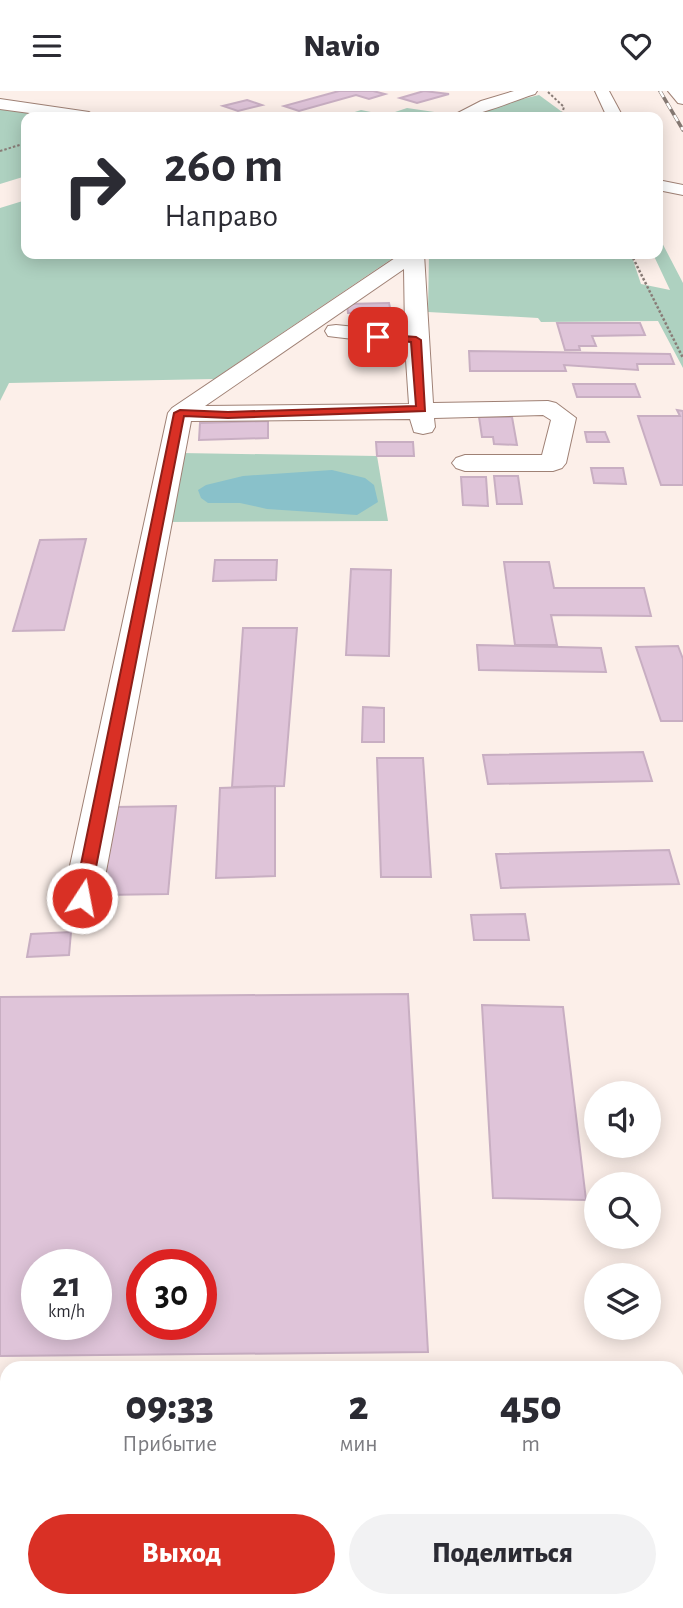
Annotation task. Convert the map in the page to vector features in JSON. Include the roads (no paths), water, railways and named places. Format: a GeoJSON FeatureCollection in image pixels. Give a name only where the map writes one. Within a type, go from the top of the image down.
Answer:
{"type":"FeatureCollection","features":[{"type":"Feature","properties":{"kind":"street"},"geometry":{"type":"LineString","coordinates":[[469,112],[530,91]]}},
{"type":"Feature","properties":{"kind":"street"},"geometry":{"type":"LineString","coordinates":[[602,91],[612,112]]}},
{"type":"Feature","properties":{"kind":"street"},"geometry":{"type":"LineString","coordinates":[[675,91],[683,100]]}},
{"type":"Feature","properties":{"kind":"street"},"geometry":{"type":"LineString","coordinates":[[0,104],[55,112]]}},
{"type":"Feature","properties":{"kind":"street"},"geometry":{"type":"LineString","coordinates":[[663,186],[683,190]]}},
{"type":"Feature","properties":{"kind":"street"},"geometry":{"type":"LineString","coordinates":[[82,898],[180,413],[407,259]]}},
{"type":"Feature","properties":{"kind":"street"},"geometry":{"type":"LineString","coordinates":[[414,259],[416,340],[422,418]]}},
{"type":"Feature","properties":{"kind":"street"},"geometry":{"type":"LineString","coordinates":[[335,331],[416,340]]}},
{"type":"Feature","properties":{"kind":"street"},"geometry":{"type":"LineString","coordinates":[[180,413],[422,418],[548,408],[564,418],[554,463],[465,463]]}},
{"type":"Feature","properties":{"kind":"water"},"geometry":{"type":"Polygon","coordinates":[[[332,470],[365,478],[374,485],[378,502],[357,515],[267,509],[240,503],[208,503],[201,498],[198,490],[206,485],[243,476],[332,470]]]}},
{"type":"Feature","properties":{"kind":"railway"},"geometry":{"type":"LineString","coordinates":[[660,91],[683,130]]}}]}
